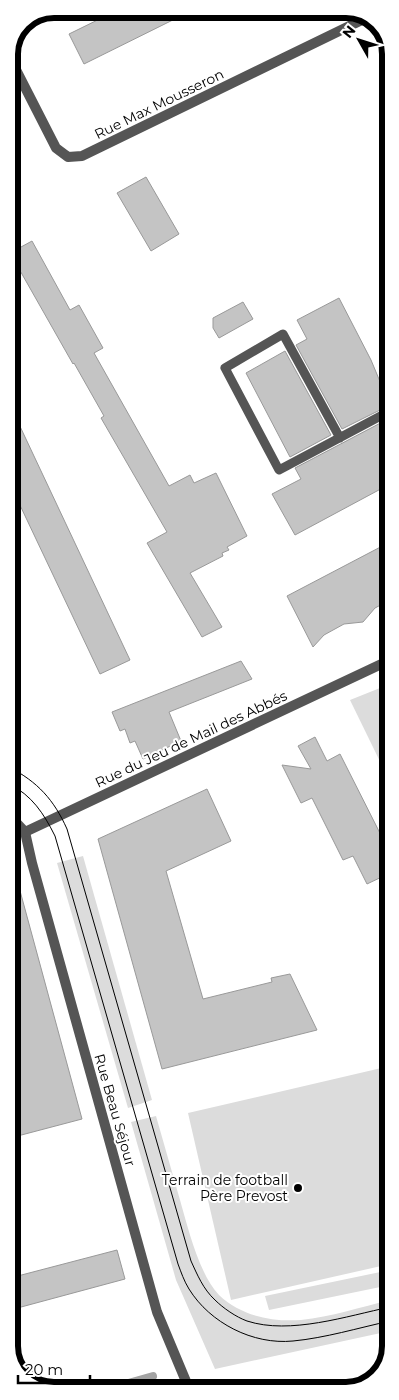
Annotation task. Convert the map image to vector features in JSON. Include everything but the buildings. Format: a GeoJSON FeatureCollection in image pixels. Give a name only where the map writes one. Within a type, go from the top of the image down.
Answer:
{"type":"FeatureCollection","features":[{"type":"Feature","properties":{"kind":"street","name":"Rue Max Mousseron"},"geometry":{"type":"LineString","coordinates":[[18,74],[56,148],[68,157],[82,156],[360,21]]}},
{"type":"Feature","properties":{"kind":"street","name":"Rue du Jeu de Mail des Abbés"},"geometry":{"type":"LineString","coordinates":[[26,832],[382,664]]}},
{"type":"Feature","properties":{"kind":"street"},"geometry":{"type":"LineString","coordinates":[[18,824],[26,832]]}},
{"type":"Feature","properties":{"kind":"street","name":"Rue Beau Séjour"},"geometry":{"type":"LineString","coordinates":[[26,832],[32,863],[157,1312],[186,1382]]}},
{"type":"Feature","properties":{"kind":"lane"},"geometry":{"type":"LineString","coordinates":[[340,438],[283,334],[225,368],[279,470],[340,438],[382,415]]}},
{"type":"Feature","properties":{"kind":"shaded area"},"geometry":{"type":"Polygon","coordinates":[[[382,687],[382,766],[350,700],[382,687]]]}},
{"type":"Feature","properties":{"kind":"shaded area"},"geometry":{"type":"Polygon","coordinates":[[[83,856],[152,1100],[128,1108],[57,863],[83,856]]]}},
{"type":"Feature","properties":{"kind":"shaded area","name":"Terrain de football Père Prevost"},"geometry":{"type":"Polygon","coordinates":[[[382,1068],[382,1266],[231,1300],[188,1113],[382,1068]]]}},
{"type":"Feature","properties":{"kind":"shaded area"},"geometry":{"type":"Polygon","coordinates":[[[156,1116],[195,1250],[206,1275],[219,1295],[247,1313],[279,1320],[323,1317],[382,1302],[382,1333],[215,1369],[176,1280],[131,1122],[156,1116]]]}},
{"type":"Feature","properties":{"kind":"shaded area"},"geometry":{"type":"Polygon","coordinates":[[[382,1272],[382,1287],[269,1310],[265,1296],[382,1272]]]}},
{"type":"Feature","properties":{"kind":"waterway"},"geometry":{"type":"LineString","coordinates":[[132,1382],[153,1376]]}},
{"type":"Feature","properties":{"kind":"tram line"},"geometry":{"type":"LineString","coordinates":[[18,772],[37,786],[51,801],[67,829],[191,1261],[207,1291],[218,1303],[234,1315],[247,1321],[264,1325],[281,1326],[318,1323],[382,1309]]}},
{"type":"Feature","properties":{"kind":"tram line"},"geometry":{"type":"LineString","coordinates":[[18,789],[31,799],[55,836],[178,1264],[189,1289],[208,1312],[221,1321],[234,1329],[263,1339],[278,1341],[305,1340],[382,1323]]}},
{"type":"Feature","properties":{"kind":"place","name":"Terrain de football Père Prevost"},"geometry":{"type":"Point","coordinates":[298,1188]}}]}
